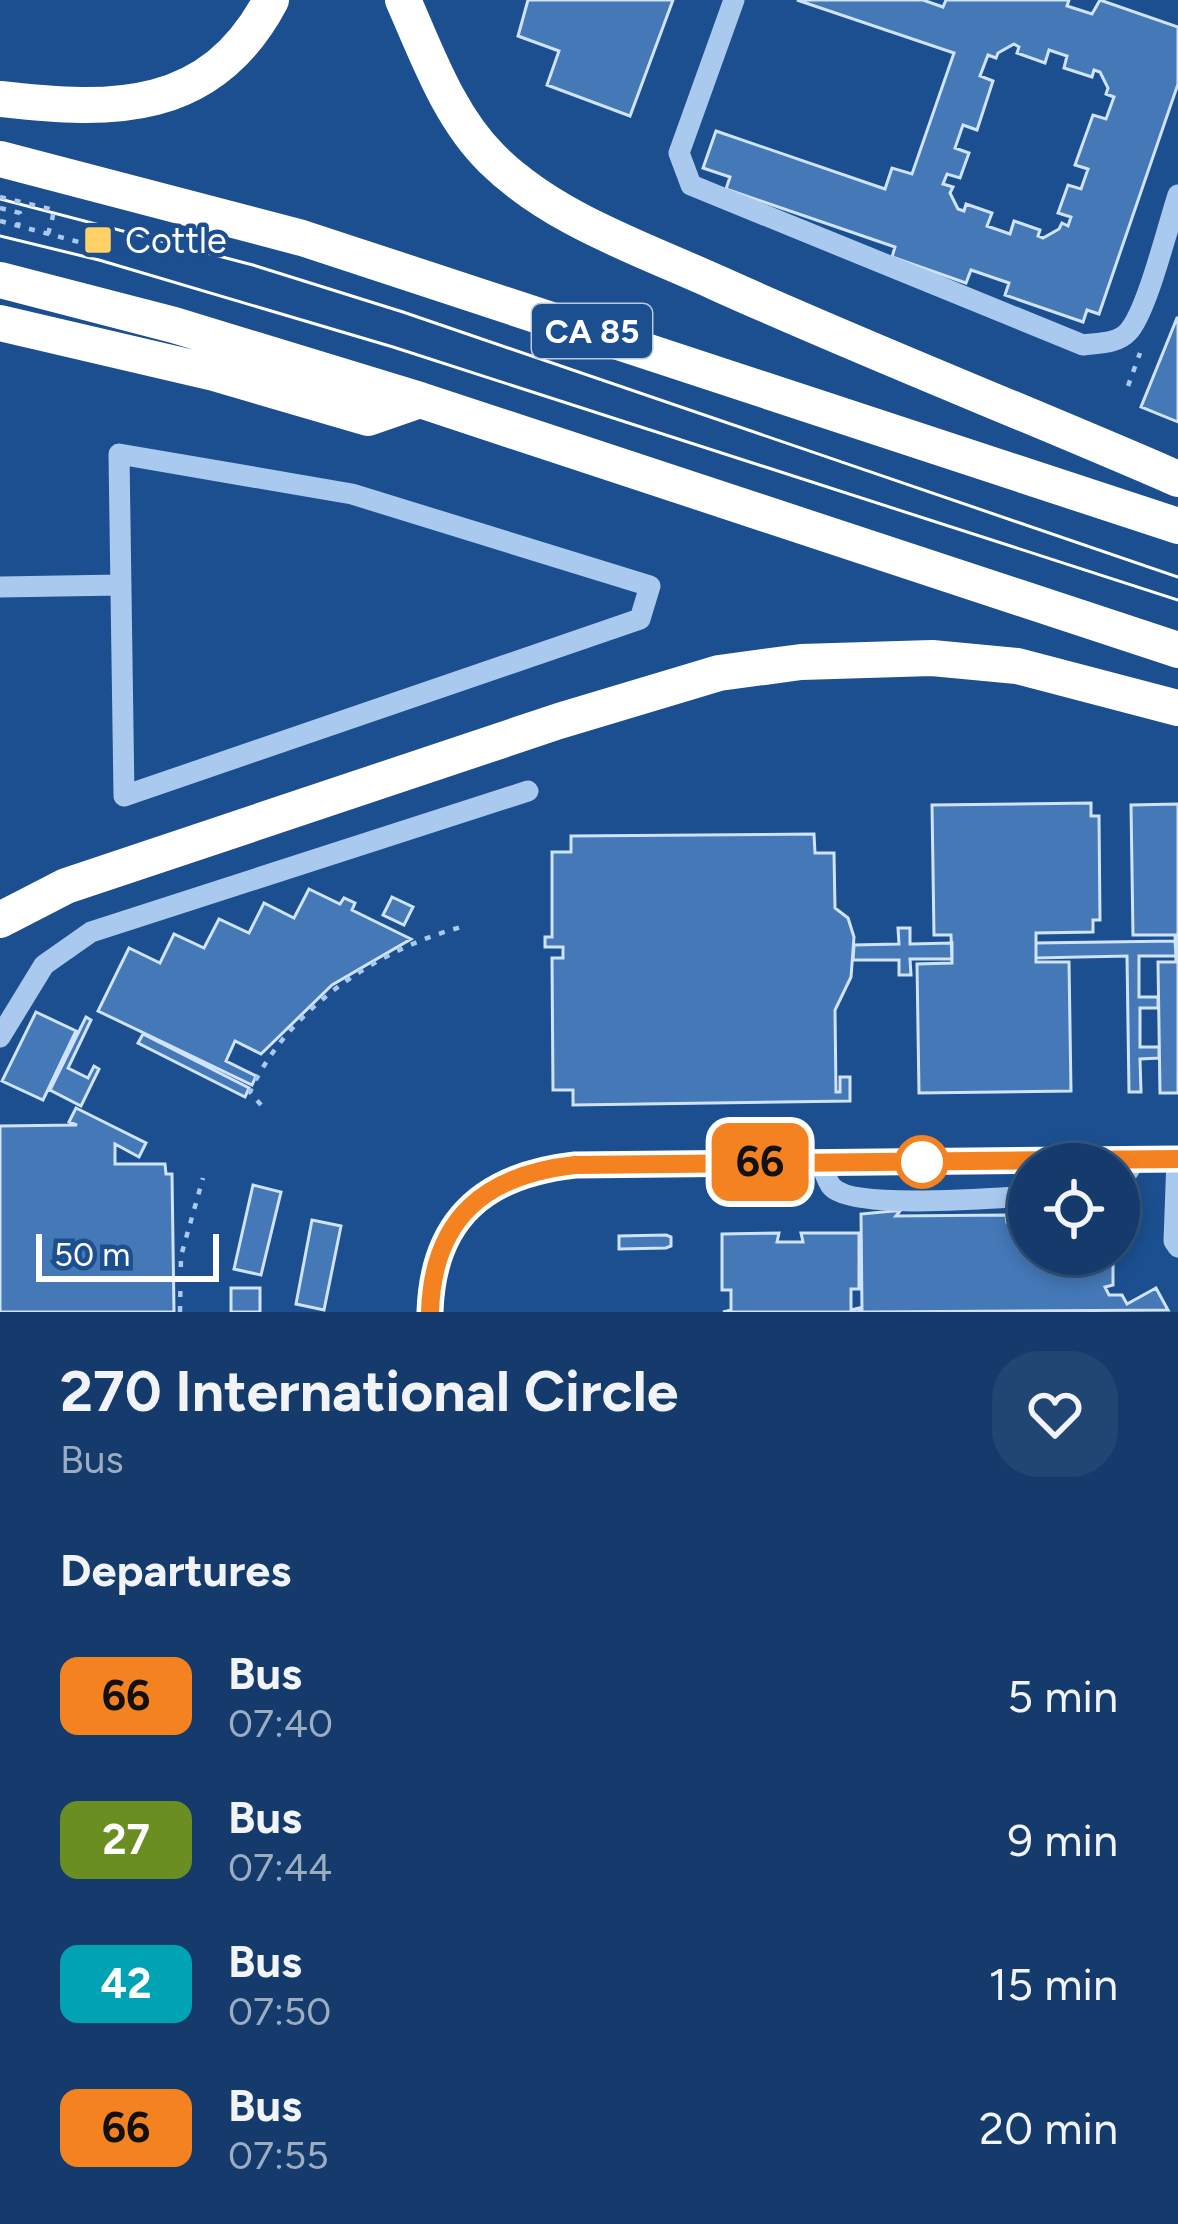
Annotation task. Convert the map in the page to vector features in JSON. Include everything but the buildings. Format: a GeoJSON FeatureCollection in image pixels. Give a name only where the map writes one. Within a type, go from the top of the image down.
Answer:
{"type":"FeatureCollection","features":[{"type":"Feature","properties":{"kind":"highway"},"geometry":{"type":"LineString","coordinates":[[0,99],[98,105],[159,99],[220,66],[258,25],[271,0]]}},
{"type":"Feature","properties":{"kind":"highway"},"geometry":{"type":"LineString","coordinates":[[403,0],[438,78],[476,142],[517,181],[566,215],[1178,479]]}},
{"type":"Feature","properties":{"kind":"highway","name":"CA 85"},"geometry":{"type":"LineString","coordinates":[[0,159],[302,238],[1178,526]]}},
{"type":"Feature","properties":{"kind":"highway"},"geometry":{"type":"LineString","coordinates":[[0,280],[174,325],[419,400],[1178,650]]}},
{"type":"Feature","properties":{"kind":"highway"},"geometry":{"type":"LineString","coordinates":[[0,323],[214,374],[368,418],[419,400]]}},
{"type":"Feature","properties":{"kind":"highway"},"geometry":{"type":"LineString","coordinates":[[0,920],[66,886],[559,721],[718,674],[801,662],[932,658],[1016,666],[1178,708]]}},
{"type":"Feature","properties":{"kind":"street"},"geometry":{"type":"LineString","coordinates":[[734,0],[679,153],[691,184],[1083,345],[1111,342],[1129,332],[1178,195]]}},
{"type":"Feature","properties":{"kind":"street"},"geometry":{"type":"LineString","coordinates":[[1154,268],[1178,277]]}},
{"type":"Feature","properties":{"kind":"street"},"geometry":{"type":"LineString","coordinates":[[119,454],[352,494],[650,586],[640,619],[124,796],[121,585],[119,454]]}},
{"type":"Feature","properties":{"kind":"street"},"geometry":{"type":"LineString","coordinates":[[0,587],[121,585]]}},
{"type":"Feature","properties":{"kind":"street"},"geometry":{"type":"LineString","coordinates":[[0,1036],[44,965],[91,932],[528,791]]}},
{"type":"Feature","properties":{"kind":"street"},"geometry":{"type":"LineString","coordinates":[[1140,1158],[1177,1159],[1174,1241],[1178,1247]]}},
{"type":"Feature","properties":{"kind":"street"},"geometry":{"type":"LineString","coordinates":[[430,1312],[435,1269],[453,1224],[478,1198],[508,1179],[537,1169],[1008,1160]]}},
{"type":"Feature","properties":{"kind":"street"},"geometry":{"type":"LineString","coordinates":[[821,1162],[836,1191],[867,1199],[1008,1196]]}},
{"type":"Feature","properties":{"kind":"path"},"geometry":{"type":"LineString","coordinates":[[0,197],[54,210],[49,234]]}},
{"type":"Feature","properties":{"kind":"path"},"geometry":{"type":"LineString","coordinates":[[3,209],[20,213],[18,226]]}},
{"type":"Feature","properties":{"kind":"path"},"geometry":{"type":"LineString","coordinates":[[2,222],[79,242]]}},
{"type":"Feature","properties":{"kind":"path"},"geometry":{"type":"LineString","coordinates":[[1128,386],[1142,348]]}},
{"type":"Feature","properties":{"kind":"path"},"geometry":{"type":"LineString","coordinates":[[261,1105],[250,1092],[262,1066],[316,1006],[389,957],[465,926]]}},
{"type":"Feature","properties":{"kind":"path"},"geometry":{"type":"LineString","coordinates":[[180,1312],[181,1256],[203,1178]]}},
{"type":"Feature","properties":{"kind":"path"},"geometry":{"type":"LineString","coordinates":[[743,1188],[744,1199],[765,1198],[765,1187]]}},
{"type":"Feature","properties":{"kind":"tram line"},"geometry":{"type":"LineString","coordinates":[[0,199],[253,265],[403,312],[1178,577]]}},
{"type":"Feature","properties":{"kind":"tram line"},"geometry":{"type":"LineString","coordinates":[[0,236],[99,260],[393,347],[1178,600]]}},
{"type":"Feature","properties":{"kind":"bus line","name":"66"},"geometry":{"type":"LineString","coordinates":[[430,1312],[435,1269],[453,1224],[478,1198],[508,1179],[537,1169],[863,1160],[1178,1159]]}},
{"type":"Feature","properties":{"kind":"place","name":"Cottle"},"geometry":{"type":"Point","coordinates":[98,240]}}]}
